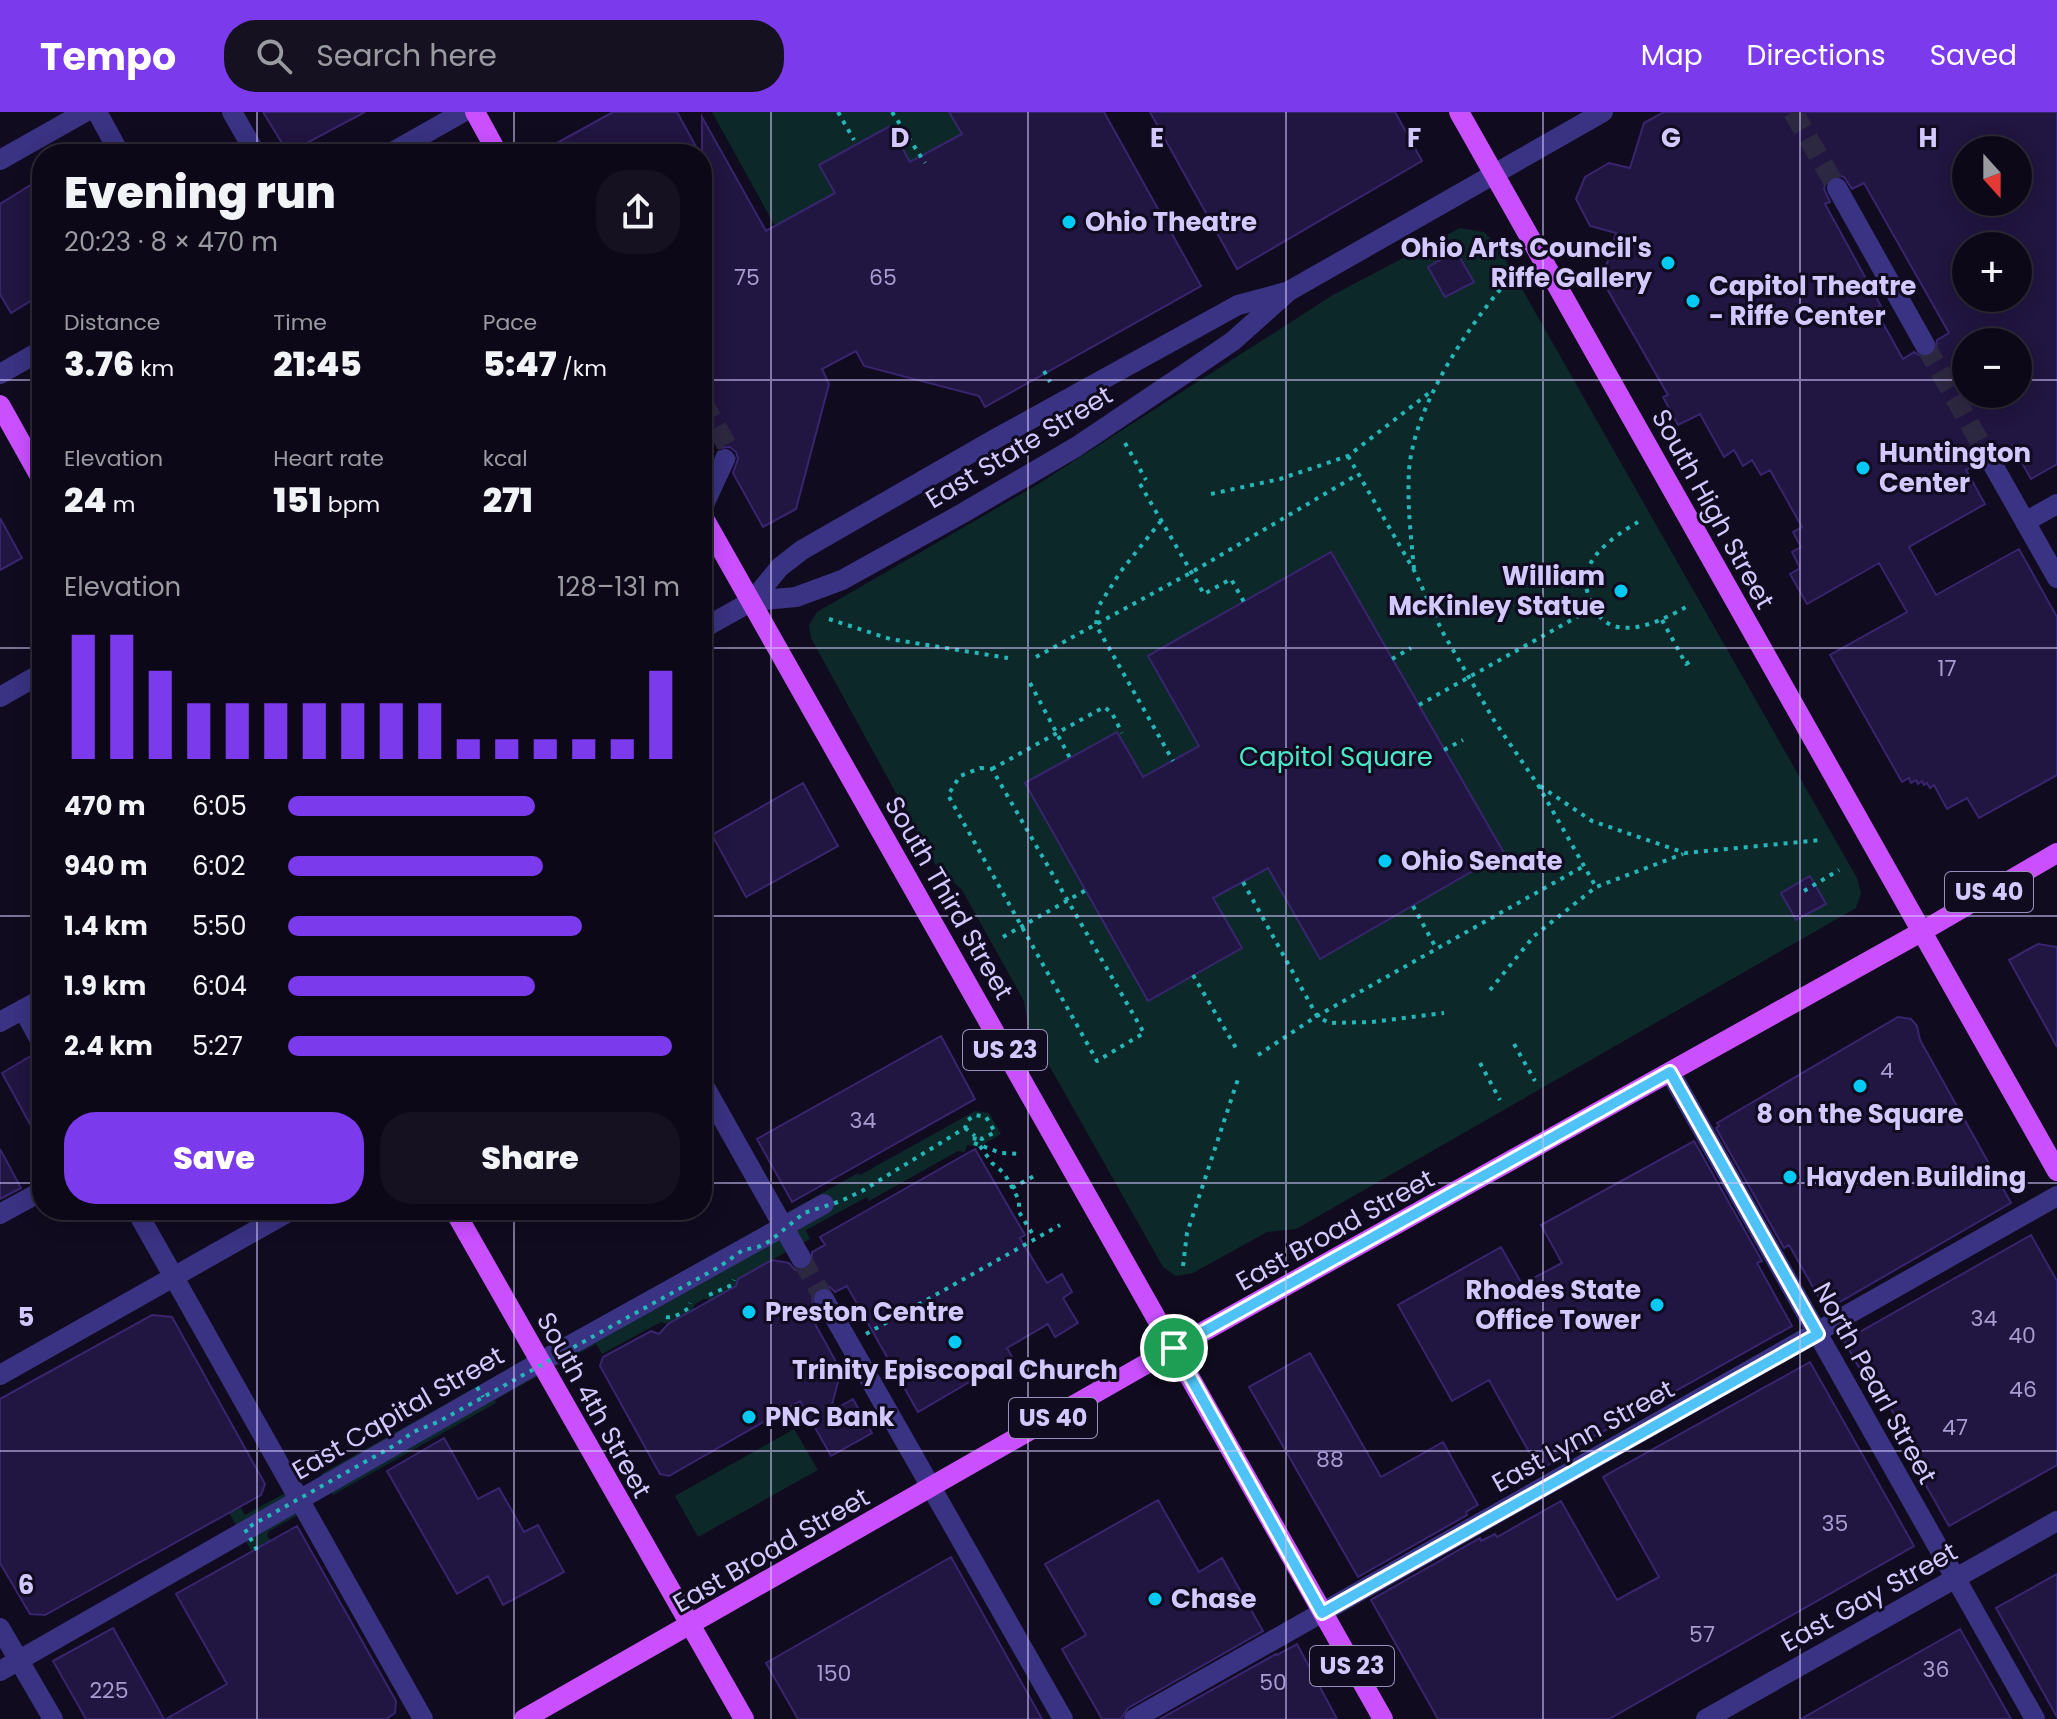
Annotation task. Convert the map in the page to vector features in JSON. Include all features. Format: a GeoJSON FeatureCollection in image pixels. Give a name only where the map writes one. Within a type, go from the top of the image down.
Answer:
{"type":"FeatureCollection","features":[{"type":"Feature","properties":{"kind":"main road"},"geometry":{"type":"LineString","coordinates":[[475,112],[493,144]]}},
{"type":"Feature","properties":{"kind":"main road","name":"South High Street"},"geometry":{"type":"LineString","coordinates":[[1459,112],[2057,1171]]}},
{"type":"Feature","properties":{"kind":"main road"},"geometry":{"type":"LineString","coordinates":[[0,405],[32,462]]}},
{"type":"Feature","properties":{"kind":"main road","name":"South Third Street"},"geometry":{"type":"LineString","coordinates":[[712,530],[1174,1348]]}},
{"type":"Feature","properties":{"kind":"main road","name":"US 40"},"geometry":{"type":"LineString","coordinates":[[1921,932],[2057,853]]}},
{"type":"Feature","properties":{"kind":"main road","name":"East Broad Street"},"geometry":{"type":"LineString","coordinates":[[524,1719],[1174,1348],[1921,932]]}},
{"type":"Feature","properties":{"kind":"main road","name":"South 4th Street"},"geometry":{"type":"LineString","coordinates":[[460,1220],[744,1719]]}},
{"type":"Feature","properties":{"kind":"main road","name":"US 23"},"geometry":{"type":"LineString","coordinates":[[1174,1348],[1383,1719]]}},
{"type":"Feature","properties":{"kind":"street"},"geometry":{"type":"LineString","coordinates":[[0,160],[85,112]]}},
{"type":"Feature","properties":{"kind":"street"},"geometry":{"type":"LineString","coordinates":[[97,112],[115,144]]}},
{"type":"Feature","properties":{"kind":"street"},"geometry":{"type":"LineString","coordinates":[[232,112],[250,144]]}},
{"type":"Feature","properties":{"kind":"street"},"geometry":{"type":"LineString","coordinates":[[407,144],[463,112]]}},
{"type":"Feature","properties":{"kind":"street","name":"East State Street"},"geometry":{"type":"LineString","coordinates":[[752,601],[796,597],[842,580],[963,513],[1076,447],[1233,341],[1289,291],[1603,112]]}},
{"type":"Feature","properties":{"kind":"street"},"geometry":{"type":"LineString","coordinates":[[1837,188],[1925,345]]}},
{"type":"Feature","properties":{"kind":"street","name":"East State Street"},"geometry":{"type":"LineString","coordinates":[[712,623],[752,601],[780,567],[815,542],[1238,305],[1289,291]]}},
{"type":"Feature","properties":{"kind":"street"},"geometry":{"type":"LineString","coordinates":[[0,374],[32,356]]}},
{"type":"Feature","properties":{"kind":"street"},"geometry":{"type":"LineString","coordinates":[[1989,458],[2057,578]]}},
{"type":"Feature","properties":{"kind":"street"},"geometry":{"type":"LineString","coordinates":[[712,489],[725,459]]}},
{"type":"Feature","properties":{"kind":"street"},"geometry":{"type":"LineString","coordinates":[[2025,522],[2057,504]]}},
{"type":"Feature","properties":{"kind":"street"},"geometry":{"type":"LineString","coordinates":[[0,697],[32,679]]}},
{"type":"Feature","properties":{"kind":"street"},"geometry":{"type":"LineString","coordinates":[[0,1022],[32,1004]]}},
{"type":"Feature","properties":{"kind":"street"},"geometry":{"type":"LineString","coordinates":[[23,1009],[32,1026]]}},
{"type":"Feature","properties":{"kind":"street","name":"North Pearl Street"},"geometry":{"type":"LineString","coordinates":[[1670,1072],[2035,1719]]}},
{"type":"Feature","properties":{"kind":"street"},"geometry":{"type":"LineString","coordinates":[[712,1100],[801,1258]]}},
{"type":"Feature","properties":{"kind":"street"},"geometry":{"type":"LineString","coordinates":[[0,1214],[32,1196]]}},
{"type":"Feature","properties":{"kind":"street","name":"East Lynn Street"},"geometry":{"type":"LineString","coordinates":[[1134,1719],[2057,1196]]}},
{"type":"Feature","properties":{"kind":"street","name":"East Capital Street"},"geometry":{"type":"LineString","coordinates":[[0,1671],[540,1362],[824,1204]]}},
{"type":"Feature","properties":{"kind":"street"},"geometry":{"type":"LineString","coordinates":[[142,1220],[423,1719]]}},
{"type":"Feature","properties":{"kind":"street"},"geometry":{"type":"LineString","coordinates":[[0,1375],[274,1220]]}},
{"type":"Feature","properties":{"kind":"street"},"geometry":{"type":"LineString","coordinates":[[824,1299],[1063,1719]]}},
{"type":"Feature","properties":{"kind":"street","name":"East Gay Street"},"geometry":{"type":"LineString","coordinates":[[1706,1719],[2057,1521]]}},
{"type":"Feature","properties":{"kind":"street"},"geometry":{"type":"LineString","coordinates":[[0,1628],[53,1719]]}},
{"type":"Feature","properties":{"kind":"path"},"geometry":{"type":"LineString","coordinates":[[838,112],[854,140]]}},
{"type":"Feature","properties":{"kind":"path"},"geometry":{"type":"LineString","coordinates":[[892,112],[925,163]]}},
{"type":"Feature","properties":{"kind":"path"},"geometry":{"type":"LineString","coordinates":[[1415,572],[1409,512],[1409,469],[1413,443],[1431,392],[1503,286]]}},
{"type":"Feature","properties":{"kind":"path"},"geometry":{"type":"LineString","coordinates":[[1044,371],[1050,382]]}},
{"type":"Feature","properties":{"kind":"path"},"geometry":{"type":"LineString","coordinates":[[1211,494],[1285,478],[1348,456],[1431,392]]}},
{"type":"Feature","properties":{"kind":"path"},"geometry":{"type":"LineString","coordinates":[[1125,443],[1146,480]]}},
{"type":"Feature","properties":{"kind":"path"},"geometry":{"type":"LineString","coordinates":[[1348,456],[1415,572],[1442,631],[1469,678],[1538,785],[1596,887]]}},
{"type":"Feature","properties":{"kind":"path"},"geometry":{"type":"LineString","coordinates":[[1036,657],[1192,572],[1357,475]]}},
{"type":"Feature","properties":{"kind":"path"},"geometry":{"type":"LineString","coordinates":[[1140,484],[1204,594],[1231,579],[1244,602]]}},
{"type":"Feature","properties":{"kind":"path"},"geometry":{"type":"LineString","coordinates":[[1161,521],[1121,571],[1098,607],[1096,625],[1173,761]]}},
{"type":"Feature","properties":{"kind":"path"},"geometry":{"type":"LineString","coordinates":[[1638,522],[1608,544],[1588,568],[1586,581],[1593,608],[1612,625],[1638,628],[1686,607]]}},
{"type":"Feature","properties":{"kind":"path"},"geometry":{"type":"LineString","coordinates":[[1419,705],[1593,608]]}},
{"type":"Feature","properties":{"kind":"path"},"geometry":{"type":"LineString","coordinates":[[829,619],[890,639],[1008,658]]}},
{"type":"Feature","properties":{"kind":"path"},"geometry":{"type":"LineString","coordinates":[[1662,620],[1686,664],[1694,659]]}},
{"type":"Feature","properties":{"kind":"path"},"geometry":{"type":"LineString","coordinates":[[1392,659],[1411,648]]}},
{"type":"Feature","properties":{"kind":"path"},"geometry":{"type":"LineString","coordinates":[[1030,683],[1070,758]]}},
{"type":"Feature","properties":{"kind":"path"},"geometry":{"type":"LineString","coordinates":[[992,769],[1144,1033],[1097,1061],[948,795],[965,772],[992,769],[1104,707],[1112,713],[1122,733]]}},
{"type":"Feature","properties":{"kind":"path"},"geometry":{"type":"LineString","coordinates":[[1444,750],[1463,740]]}},
{"type":"Feature","properties":{"kind":"path"},"geometry":{"type":"LineString","coordinates":[[1538,785],[1592,821],[1685,853]]}},
{"type":"Feature","properties":{"kind":"path"},"geometry":{"type":"LineString","coordinates":[[1490,990],[1534,936],[1596,887],[1685,853],[1821,840]]}},
{"type":"Feature","properties":{"kind":"path"},"geometry":{"type":"LineString","coordinates":[[1258,1055],[1317,1016],[1584,866]]}},
{"type":"Feature","properties":{"kind":"path"},"geometry":{"type":"LineString","coordinates":[[1804,891],[1839,870]]}},
{"type":"Feature","properties":{"kind":"path"},"geometry":{"type":"LineString","coordinates":[[1243,882],[1317,1016],[1329,1023],[1372,1022],[1444,1013]]}},
{"type":"Feature","properties":{"kind":"path"},"geometry":{"type":"LineString","coordinates":[[1003,937],[1086,890]]}},
{"type":"Feature","properties":{"kind":"path"},"geometry":{"type":"LineString","coordinates":[[1413,906],[1436,948]]}},
{"type":"Feature","properties":{"kind":"path"},"geometry":{"type":"LineString","coordinates":[[1193,975],[1236,1048]]}},
{"type":"Feature","properties":{"kind":"path"},"geometry":{"type":"LineString","coordinates":[[1514,1044],[1535,1081]]}},
{"type":"Feature","properties":{"kind":"path"},"geometry":{"type":"LineString","coordinates":[[1480,1063],[1500,1100]]}},
{"type":"Feature","properties":{"kind":"path"},"geometry":{"type":"LineString","coordinates":[[1183,1266],[1187,1233],[1239,1076]]}},
{"type":"Feature","properties":{"kind":"path"},"geometry":{"type":"LineString","coordinates":[[257,1550],[245,1529],[413,1432],[438,1422],[708,1274],[743,1250],[770,1241],[804,1213],[862,1191],[965,1128],[968,1120],[975,1115],[986,1117],[995,1132],[982,1139],[965,1128]]}},
{"type":"Feature","properties":{"kind":"path"},"geometry":{"type":"LineString","coordinates":[[975,1136],[974,1143],[980,1146],[1001,1153],[1021,1154]]}},
{"type":"Feature","properties":{"kind":"path"},"geometry":{"type":"LineString","coordinates":[[980,1146],[1004,1173],[1019,1200],[1019,1212],[1035,1239]]}},
{"type":"Feature","properties":{"kind":"path"},"geometry":{"type":"LineString","coordinates":[[1012,1188],[1034,1176]]}},
{"type":"Feature","properties":{"kind":"path"},"geometry":{"type":"LineString","coordinates":[[864,1336],[1060,1225]]}},
{"type":"Feature","properties":{"kind":"path"},"geometry":{"type":"LineString","coordinates":[[477,1387],[483,1397]]}},
{"type":"Feature","properties":{"kind":"green space"},"geometry":{"type":"Polygon","coordinates":[[[712,112],[1002,112],[910,162],[890,126],[820,165],[835,193],[775,226],[712,112]]]}},
{"type":"Feature","properties":{"kind":"green space","name":"Capitol Square"},"geometry":{"type":"Polygon","coordinates":[[[1460,228],[1484,232],[1497,245],[1857,878],[1861,893],[1856,908],[1296,1229],[1267,1232],[1193,1273],[1176,1276],[1163,1267],[1029,1030],[1024,1001],[962,890],[936,866],[811,638],[809,625],[817,612],[1035,486],[1333,295],[1460,228]]]}},
{"type":"Feature","properties":{"kind":"green space"},"geometry":{"type":"Polygon","coordinates":[[[975,1111],[989,1113],[1001,1134],[979,1147],[967,1145],[965,1152],[958,1151],[869,1201],[867,1197],[806,1230],[810,1239],[739,1278],[736,1286],[711,1300],[704,1299],[695,1304],[693,1310],[668,1324],[661,1322],[602,1354],[596,1344],[495,1400],[496,1403],[333,1495],[331,1493],[297,1511],[298,1515],[269,1531],[267,1535],[271,1541],[252,1552],[229,1513],[240,1507],[245,1515],[287,1492],[289,1494],[858,1173],[860,1175],[975,1111]]]}},
{"type":"Feature","properties":{"kind":"green space"},"geometry":{"type":"Polygon","coordinates":[[[794,1429],[818,1470],[698,1537],[675,1496],[794,1429]]]}},
{"type":"Feature","properties":{"kind":"building"},"geometry":{"type":"Polygon","coordinates":[[[263,112],[365,112],[305,144],[283,144],[263,112]]]}},
{"type":"Feature","properties":{"kind":"building"},"geometry":{"type":"Polygon","coordinates":[[[613,112],[677,112],[695,144],[555,144],[613,112]]]}},
{"type":"Feature","properties":{"kind":"building"},"geometry":{"type":"Polygon","coordinates":[[[949,112],[1104,112],[1201,286],[985,407],[979,396],[864,366],[856,351],[822,369],[829,384],[796,509],[763,527],[733,473],[738,459],[736,452],[730,447],[719,448],[712,436],[712,144],[702,144],[702,117],[766,231],[835,193],[819,165],[890,126],[910,162],[962,134],[949,112]]]}},
{"type":"Feature","properties":{"kind":"building"},"geometry":{"type":"Polygon","coordinates":[[[1150,112],[1395,112],[1422,161],[1237,269],[1150,112]]]}},
{"type":"Feature","properties":{"kind":"building"},"geometry":{"type":"Polygon","coordinates":[[[1664,112],[2057,112],[2057,464],[2031,479],[2012,445],[2000,451],[1995,446],[1983,446],[1977,452],[1977,464],[1966,470],[1985,504],[1909,547],[1936,595],[2019,549],[2057,617],[2057,775],[1979,818],[1967,798],[1947,809],[1934,785],[1930,788],[1927,783],[1924,785],[1922,781],[1918,784],[1916,780],[1911,783],[1909,778],[1902,782],[1830,655],[1907,612],[1879,563],[1807,604],[1790,574],[1800,568],[1792,552],[1801,547],[1793,532],[1802,527],[1770,470],[1761,475],[1752,460],[1743,466],[1734,450],[1724,457],[1700,414],[1678,425],[1663,397],[1668,395],[1602,280],[1616,233],[1590,226],[1576,199],[1585,177],[1609,163],[1630,168],[1644,123],[1664,112]],[[1836,175],[1826,182],[1824,189],[1830,202],[1825,204],[1881,306],[1875,309],[1903,359],[1914,352],[1924,358],[1931,357],[1936,351],[1937,340],[1949,333],[1864,183],[1852,189],[1844,177],[1836,175]]]}},
{"type":"Feature","properties":{"kind":"building"},"geometry":{"type":"Polygon","coordinates":[[[32,184],[32,300],[11,313],[0,294],[0,204],[32,184]]]}},
{"type":"Feature","properties":{"kind":"building"},"geometry":{"type":"Polygon","coordinates":[[[1456,251],[1474,282],[1445,297],[1428,267],[1456,251]]]}},
{"type":"Feature","properties":{"kind":"building"},"geometry":{"type":"Polygon","coordinates":[[[0,518],[22,558],[0,570],[0,518]]]}},
{"type":"Feature","properties":{"kind":"building"},"geometry":{"type":"Polygon","coordinates":[[[1331,552],[1504,853],[1320,959],[1268,868],[1213,898],[1242,948],[1148,1001],[1025,783],[1117,732],[1143,777],[1199,746],[1148,656],[1331,552]]]}},
{"type":"Feature","properties":{"kind":"building"},"geometry":{"type":"Polygon","coordinates":[[[803,783],[838,846],[746,897],[712,835],[803,783]]]}},
{"type":"Feature","properties":{"kind":"building"},"geometry":{"type":"Polygon","coordinates":[[[1810,876],[1826,904],[1796,920],[1781,893],[1810,876]]]}},
{"type":"Feature","properties":{"kind":"building"},"geometry":{"type":"Polygon","coordinates":[[[2038,944],[2057,947],[2057,1047],[2009,960],[2038,944]]]}},
{"type":"Feature","properties":{"kind":"building"},"geometry":{"type":"Polygon","coordinates":[[[1898,1017],[1911,1019],[1917,1026],[1920,1040],[2011,1203],[1826,1310],[1789,1245],[1784,1248],[1716,1128],[1719,1126],[1717,1123],[1898,1017]]]}},
{"type":"Feature","properties":{"kind":"building"},"geometry":{"type":"Polygon","coordinates":[[[941,1036],[975,1099],[792,1202],[757,1139],[941,1036]]]}},
{"type":"Feature","properties":{"kind":"building"},"geometry":{"type":"Polygon","coordinates":[[[31,1056],[32,1128],[2,1073],[31,1056]]]}},
{"type":"Feature","properties":{"kind":"building","name":"Rhodes State Office Tower"},"geometry":{"type":"Polygon","coordinates":[[[1694,1141],[1762,1261],[1757,1263],[1792,1326],[1539,1470],[1489,1380],[1452,1401],[1398,1305],[1501,1247],[1522,1284],[1562,1263],[1541,1225],[1694,1141]]]}},
{"type":"Feature","properties":{"kind":"building"},"geometry":{"type":"Polygon","coordinates":[[[0,1149],[21,1188],[0,1199],[0,1149]]]}},
{"type":"Feature","properties":{"kind":"building","name":"Preston Centre"},"geometry":{"type":"Polygon","coordinates":[[[975,1149],[1025,1235],[1020,1238],[1047,1283],[1062,1274],[1072,1292],[1063,1298],[1078,1323],[1055,1337],[1048,1324],[1007,1348],[1012,1357],[918,1412],[847,1286],[835,1292],[830,1287],[818,1287],[812,1293],[813,1305],[807,1309],[841,1371],[830,1412],[853,1399],[872,1433],[831,1456],[800,1401],[669,1476],[660,1474],[600,1366],[603,1357],[651,1331],[659,1334],[668,1324],[736,1286],[738,1279],[772,1260],[789,1263],[795,1270],[807,1270],[812,1264],[812,1252],[825,1245],[820,1237],[975,1149]]]}},
{"type":"Feature","properties":{"kind":"building"},"geometry":{"type":"Polygon","coordinates":[[[2031,1235],[2057,1281],[2057,1465],[1949,1526],[1914,1464],[1920,1460],[1909,1440],[1885,1399],[1879,1403],[1844,1341],[2031,1235]]]}},
{"type":"Feature","properties":{"kind":"building"},"geometry":{"type":"Polygon","coordinates":[[[152,1315],[172,1317],[265,1484],[261,1495],[45,1615],[30,1614],[0,1563],[0,1399],[152,1315]]]}},
{"type":"Feature","properties":{"kind":"building"},"geometry":{"type":"Polygon","coordinates":[[[1310,1353],[1381,1477],[1443,1442],[1478,1505],[1466,1512],[1467,1515],[1358,1577],[1249,1387],[1310,1353]]]}},
{"type":"Feature","properties":{"kind":"building"},"geometry":{"type":"Polygon","coordinates":[[[1810,1362],[1914,1546],[1609,1719],[1438,1719],[1371,1600],[1480,1538],[1481,1541],[1495,1534],[1497,1537],[1561,1501],[1617,1600],[1659,1577],[1603,1477],[1810,1362]]]}},
{"type":"Feature","properties":{"kind":"building"},"geometry":{"type":"Polygon","coordinates":[[[444,1438],[478,1499],[499,1488],[524,1532],[538,1525],[564,1572],[503,1605],[488,1576],[457,1594],[387,1471],[444,1438]]]}},
{"type":"Feature","properties":{"kind":"building","name":"Chase"},"geometry":{"type":"Polygon","coordinates":[[[1158,1500],[1199,1572],[1222,1558],[1263,1631],[1128,1708],[1121,1719],[1102,1719],[1062,1649],[1086,1635],[1045,1564],[1158,1500]]]}},
{"type":"Feature","properties":{"kind":"building"},"geometry":{"type":"Polygon","coordinates":[[[297,1526],[396,1701],[395,1713],[386,1719],[166,1719],[227,1684],[176,1594],[297,1526]]]}},
{"type":"Feature","properties":{"kind":"building"},"geometry":{"type":"Polygon","coordinates":[[[951,1557],[1042,1719],[798,1719],[766,1663],[951,1557]]]}},
{"type":"Feature","properties":{"kind":"building"},"geometry":{"type":"Polygon","coordinates":[[[2057,1574],[2057,1717],[1996,1608],[2057,1574]]]}},
{"type":"Feature","properties":{"kind":"building"},"geometry":{"type":"Polygon","coordinates":[[[113,1628],[164,1719],[86,1719],[53,1661],[113,1628]]]}},
{"type":"Feature","properties":{"kind":"building"},"geometry":{"type":"Polygon","coordinates":[[[1960,1629],[2011,1719],[1801,1719],[1868,1681],[1960,1629]]]}},
{"type":"Feature","properties":{"kind":"building"},"geometry":{"type":"Polygon","coordinates":[[[1297,1644],[1337,1719],[1160,1719],[1276,1654],[1297,1644]]]}},
{"type":"Feature","properties":{"kind":"tunnel"},"geometry":{"type":"LineString","coordinates":[[1793,112],[1837,188]]}},
{"type":"Feature","properties":{"kind":"tunnel"},"geometry":{"type":"LineString","coordinates":[[1925,345],[1989,458]]}},
{"type":"Feature","properties":{"kind":"tunnel"},"geometry":{"type":"LineString","coordinates":[[712,419],[729,449],[725,459]]}},
{"type":"Feature","properties":{"kind":"tunnel"},"geometry":{"type":"LineString","coordinates":[[801,1258],[824,1299]]}},
{"type":"Feature","properties":{"kind":"place","name":"Ohio Theatre"},"geometry":{"type":"Point","coordinates":[1069,222]}},
{"type":"Feature","properties":{"kind":"place","name":"Ohio Arts Council's Riffe Gallery"},"geometry":{"type":"Point","coordinates":[1668,263]}},
{"type":"Feature","properties":{"kind":"place","name":"Capitol Theatre - Riffe Center"},"geometry":{"type":"Point","coordinates":[1693,301]}},
{"type":"Feature","properties":{"kind":"place","name":"Huntington Center"},"geometry":{"type":"Point","coordinates":[1863,468]}},
{"type":"Feature","properties":{"kind":"place","name":"William McKinley Statue"},"geometry":{"type":"Point","coordinates":[1621,591]}},
{"type":"Feature","properties":{"kind":"place","name":"Ohio Senate"},"geometry":{"type":"Point","coordinates":[1385,861]}},
{"type":"Feature","properties":{"kind":"place","name":"8 on the Square"},"geometry":{"type":"Point","coordinates":[1860,1086]}},
{"type":"Feature","properties":{"kind":"place","name":"Hayden Building"},"geometry":{"type":"Point","coordinates":[1790,1177]}},
{"type":"Feature","properties":{"kind":"place","name":"Rhodes State Office Tower"},"geometry":{"type":"Point","coordinates":[1657,1305]}},
{"type":"Feature","properties":{"kind":"place","name":"Preston Centre"},"geometry":{"type":"Point","coordinates":[749,1312]}},
{"type":"Feature","properties":{"kind":"place","name":"Trinity Episcopal Church"},"geometry":{"type":"Point","coordinates":[955,1342]}},
{"type":"Feature","properties":{"kind":"place","name":"PNC Bank"},"geometry":{"type":"Point","coordinates":[749,1417]}},
{"type":"Feature","properties":{"kind":"place","name":"Chase"},"geometry":{"type":"Point","coordinates":[1155,1599]}},
{"type":"Feature","properties":{"kind":"route"},"geometry":{"type":"LineString","coordinates":[[1670,1072],[1818,1334],[1322,1613],[1174,1348],[1670,1072]]}}]}
